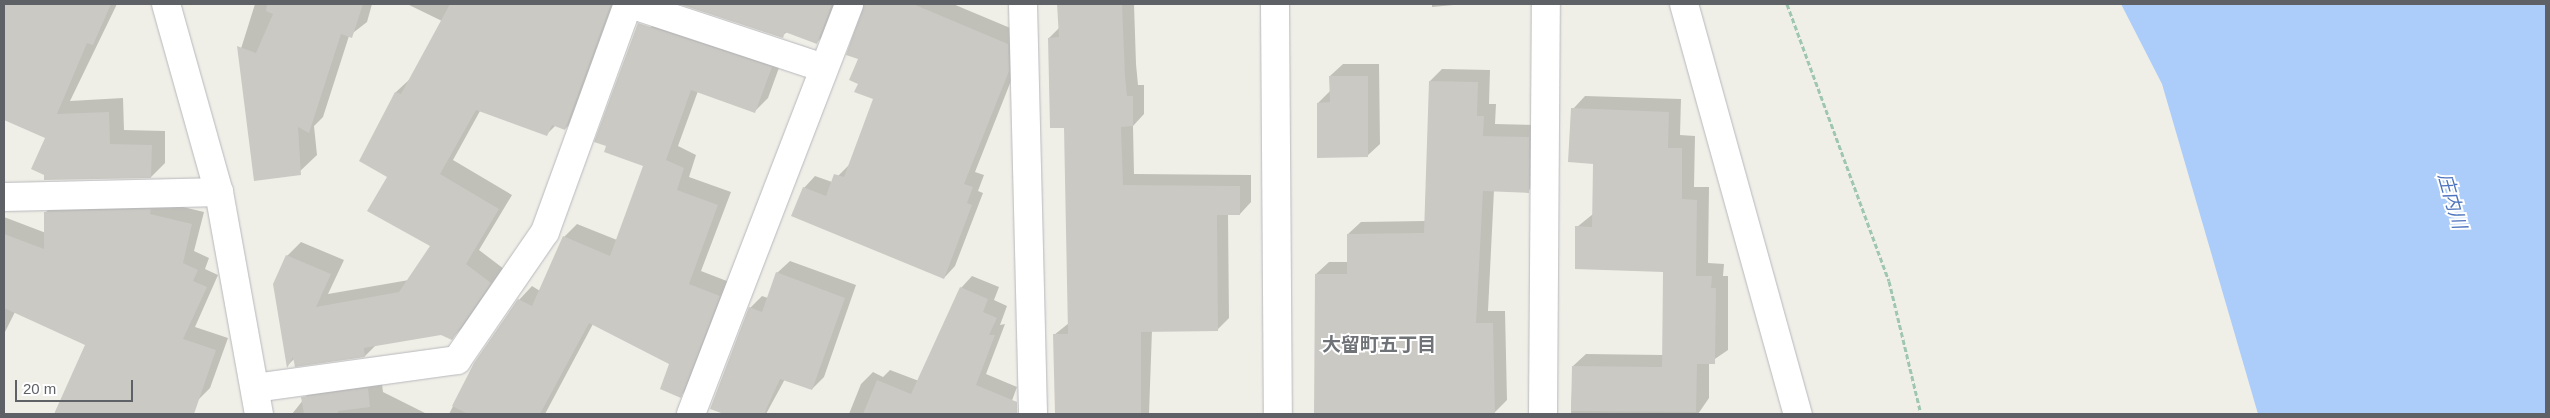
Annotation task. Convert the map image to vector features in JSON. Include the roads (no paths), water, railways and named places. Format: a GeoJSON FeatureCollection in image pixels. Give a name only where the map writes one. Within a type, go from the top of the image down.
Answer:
{"type":"FeatureCollection","features":[{"type":"Feature","properties":{"kind":"street"},"geometry":{"type":"LineString","coordinates":[[166,4],[219,192],[259,414]]}},
{"type":"Feature","properties":{"kind":"street"},"geometry":{"type":"LineString","coordinates":[[255,388],[456,360],[545,232],[629,4],[824,68]]}},
{"type":"Feature","properties":{"kind":"street"},"geometry":{"type":"LineString","coordinates":[[690,414],[849,4]]}},
{"type":"Feature","properties":{"kind":"street"},"geometry":{"type":"LineString","coordinates":[[1023,4],[1032,414]]}},
{"type":"Feature","properties":{"kind":"street"},"geometry":{"type":"LineString","coordinates":[[1275,4],[1278,414]]}},
{"type":"Feature","properties":{"kind":"street"},"geometry":{"type":"LineString","coordinates":[[1543,414],[1546,4]]}},
{"type":"Feature","properties":{"kind":"street"},"geometry":{"type":"LineString","coordinates":[[1684,4],[1798,414]]}},
{"type":"Feature","properties":{"kind":"street"},"geometry":{"type":"LineString","coordinates":[[4,197],[219,192]]}},
{"type":"Feature","properties":{"kind":"water","name":"庄内川"},"geometry":{"type":"Polygon","coordinates":[[[2121,4],[2546,4],[2546,414],[2258,414],[2162,84],[2121,4]]]}},
{"type":"Feature","properties":{"kind":"district","name":"大留町五丁目"},"geometry":{"type":"Point","coordinates":[1379,345]}}]}
